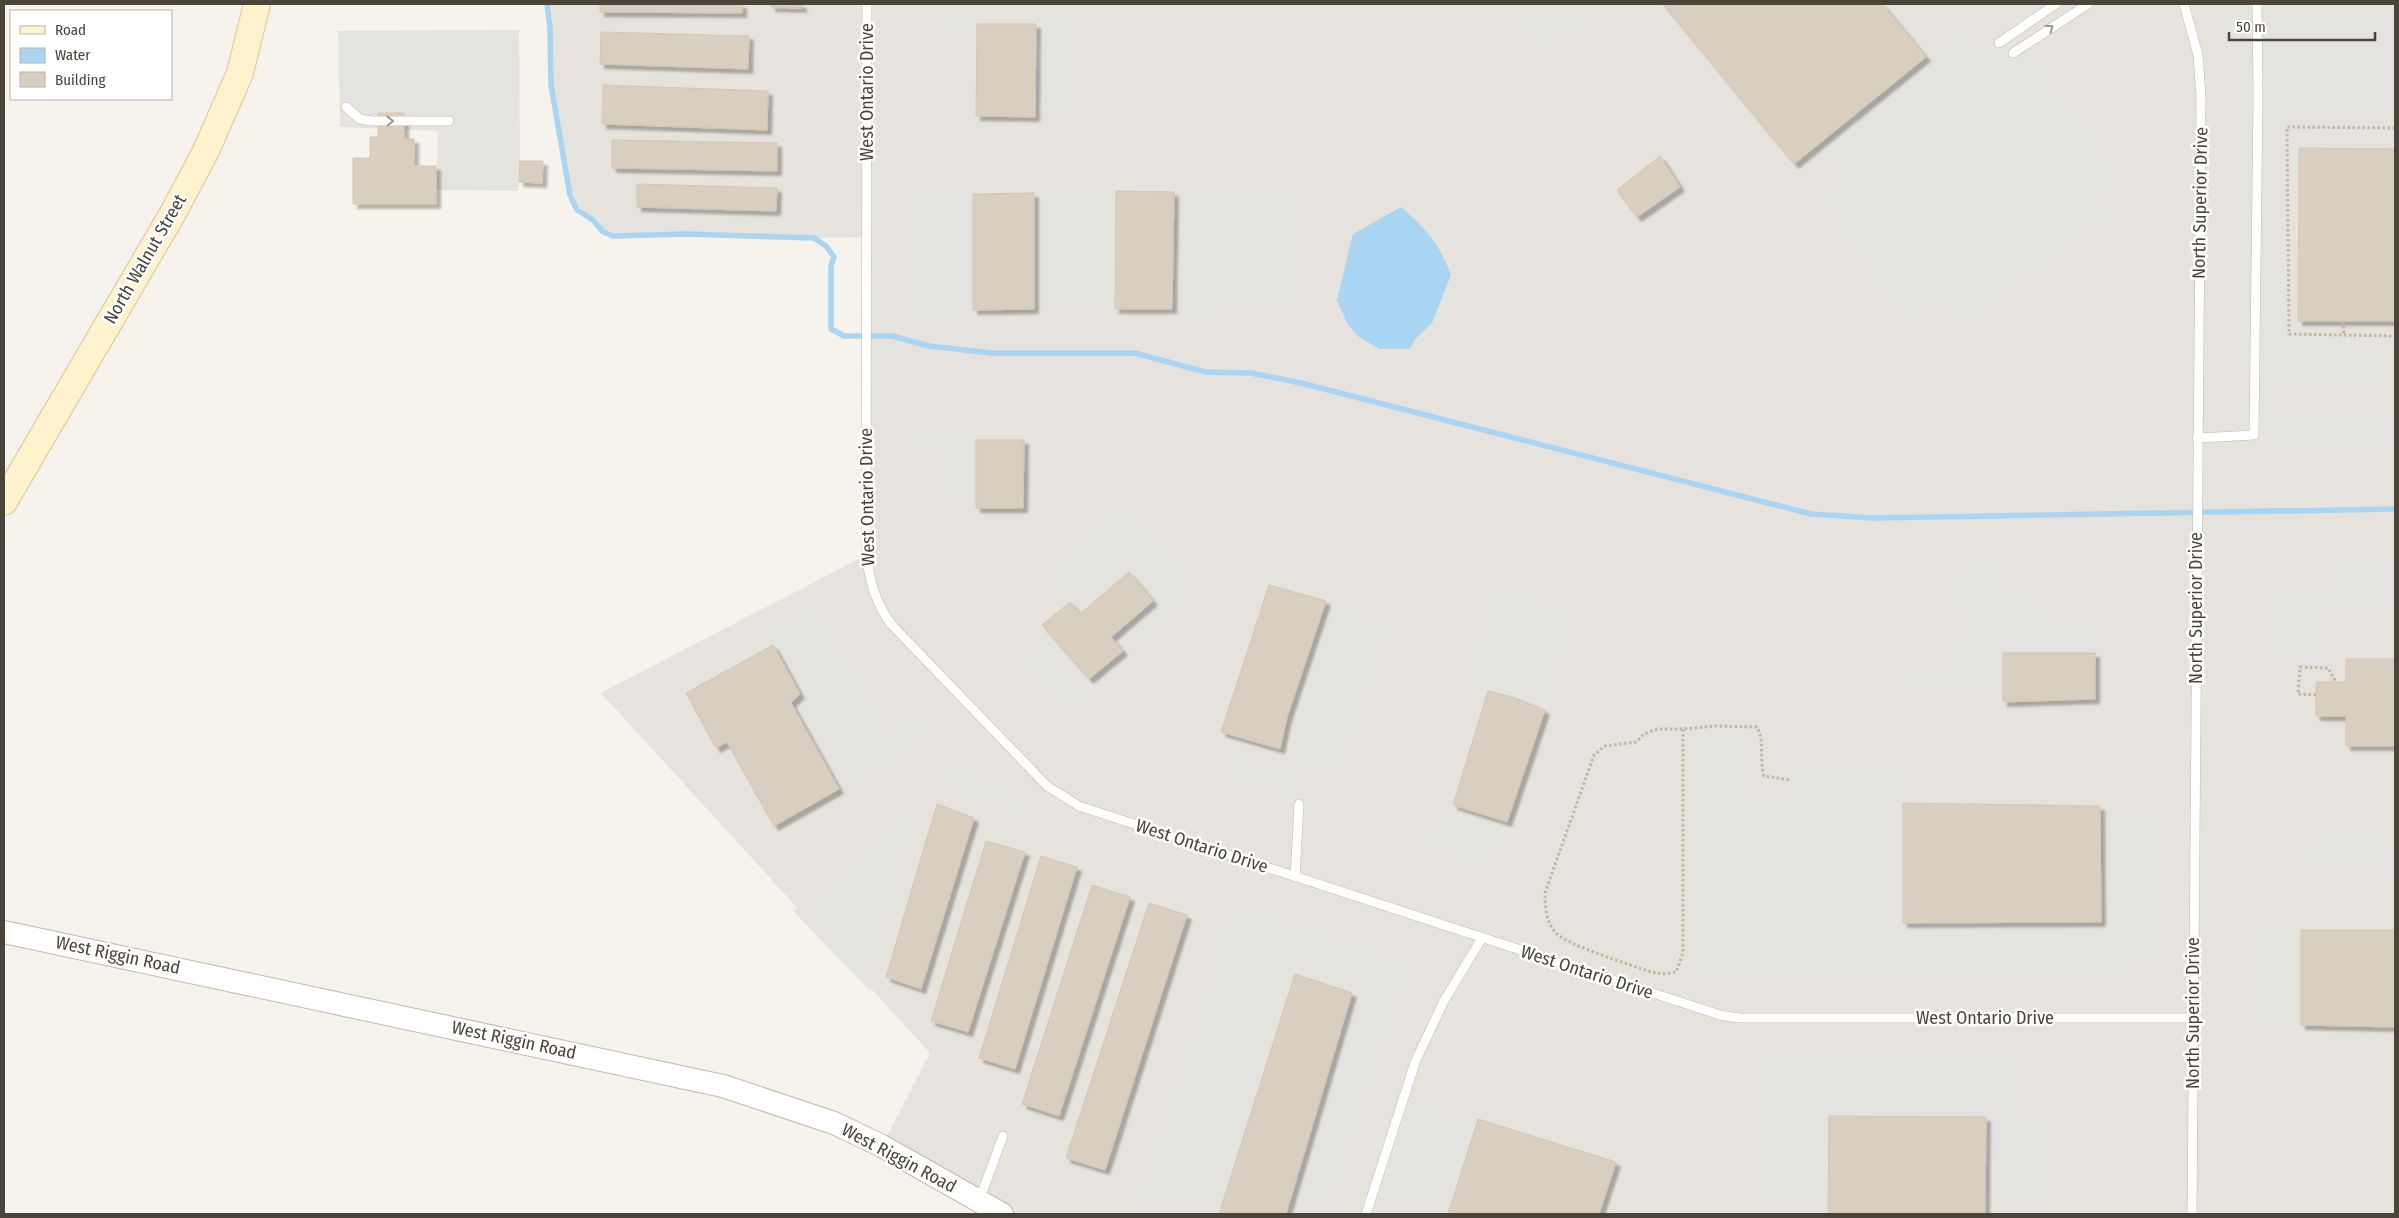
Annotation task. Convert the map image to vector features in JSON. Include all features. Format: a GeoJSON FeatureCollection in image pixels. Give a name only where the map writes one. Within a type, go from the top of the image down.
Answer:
{"type":"FeatureCollection","features":[{"type":"Feature","properties":{"kind":"main road","name":"North Walnut Street"},"geometry":{"type":"LineString","coordinates":[[4,502],[172,214],[206,151],[240,73],[257,4]]}},
{"type":"Feature","properties":{"kind":"street","name":"West Riggin Road"},"geometry":{"type":"LineString","coordinates":[[4,932],[723,1086],[834,1123],[882,1146],[1002,1214]]}},
{"type":"Feature","properties":{"kind":"lane","name":"West Ontario Drive"},"geometry":{"type":"LineString","coordinates":[[867,4],[866,555],[873,593],[891,624],[1047,786],[1079,806],[1696,1008],[1739,1018],[2193,1018]]}},
{"type":"Feature","properties":{"kind":"lane"},"geometry":{"type":"LineString","coordinates":[[1999,43],[2056,4]]}},
{"type":"Feature","properties":{"kind":"lane"},"geometry":{"type":"LineString","coordinates":[[2012,53],[2075,7],[2088,4]]}},
{"type":"Feature","properties":{"kind":"lane","name":"North Superior Drive"},"geometry":{"type":"LineString","coordinates":[[2184,4],[2198,55],[2201,96],[2196,525],[2192,1214]]}},
{"type":"Feature","properties":{"kind":"lane"},"geometry":{"type":"LineString","coordinates":[[2197,438],[2254,435],[2258,96],[2257,4]]}},
{"type":"Feature","properties":{"kind":"lane"},"geometry":{"type":"LineString","coordinates":[[346,108],[360,119],[372,121],[449,121]]}},
{"type":"Feature","properties":{"kind":"lane"},"geometry":{"type":"LineString","coordinates":[[1295,877],[1299,804]]}},
{"type":"Feature","properties":{"kind":"lane"},"geometry":{"type":"LineString","coordinates":[[1366,1214],[1416,1060],[1444,1002],[1482,938]]}},
{"type":"Feature","properties":{"kind":"lane"},"geometry":{"type":"LineString","coordinates":[[979,1201],[1003,1136]]}},
{"type":"Feature","properties":{"kind":"path"},"geometry":{"type":"LineString","coordinates":[[2395,128],[2287,127],[2289,334],[2395,336]]}},
{"type":"Feature","properties":{"kind":"path"},"geometry":{"type":"LineString","coordinates":[[2343,321],[2344,335]]}},
{"type":"Feature","properties":{"kind":"path"},"geometry":{"type":"LineString","coordinates":[[2316,695],[2298,694],[2300,667],[2328,668],[2336,682]]}},
{"type":"Feature","properties":{"kind":"path"},"geometry":{"type":"LineString","coordinates":[[1683,729],[1683,953],[1676,972],[1662,974],[1651,972],[1582,947],[1557,934],[1545,908],[1545,892],[1594,755],[1605,746],[1636,742],[1644,734],[1658,729],[1715,726],[1757,727],[1761,735],[1761,765],[1764,776],[1791,780]]}},
{"type":"Feature","properties":{"kind":"shaded area"},"geometry":{"type":"Polygon","coordinates":[[[547,4],[2395,4],[2395,1214],[1002,1214],[882,1146],[930,1053],[601,693],[866,555],[865,237],[814,238],[686,234],[613,236],[577,210],[560,140],[551,85],[550,28],[547,4]]]}},
{"type":"Feature","properties":{"kind":"shaded area"},"geometry":{"type":"Polygon","coordinates":[[[941,4],[1080,4],[1080,117],[1035,117],[1036,24],[977,24],[977,45],[942,45],[941,4]]]}},
{"type":"Feature","properties":{"kind":"shaded area"},"geometry":{"type":"Polygon","coordinates":[[[1499,4],[1610,4],[1543,57],[1499,4]]]}},
{"type":"Feature","properties":{"kind":"shaded area"},"geometry":{"type":"Polygon","coordinates":[[[2218,4],[2395,4],[2395,128],[2287,128],[2289,334],[2381,336],[2381,391],[2273,392],[2273,408],[2395,407],[2395,461],[2270,460],[2269,435],[2254,435],[2255,376],[2231,378],[2231,128],[2233,75],[2224,19],[2218,4]]]}},
{"type":"Feature","properties":{"kind":"shaded area"},"geometry":{"type":"Polygon","coordinates":[[[1959,26],[1985,54],[2016,31],[2114,161],[2113,182],[2103,196],[2116,214],[1958,333],[1939,311],[1928,319],[1913,322],[1901,318],[1821,208],[1819,189],[1837,173],[1815,147],[1926,57],[1959,26]]]}},
{"type":"Feature","properties":{"kind":"shaded area"},"geometry":{"type":"Polygon","coordinates":[[[519,30],[520,161],[518,191],[436,190],[438,131],[340,127],[338,31],[519,30]]]}},
{"type":"Feature","properties":{"kind":"shaded area"},"geometry":{"type":"Polygon","coordinates":[[[974,183],[972,324],[908,325],[905,187],[974,183]]]}},
{"type":"Feature","properties":{"kind":"shaded area"},"geometry":{"type":"Polygon","coordinates":[[[1116,191],[1115,309],[1034,309],[1034,193],[1116,191]]]}},
{"type":"Feature","properties":{"kind":"shaded area"},"geometry":{"type":"Polygon","coordinates":[[[1174,192],[1305,194],[1302,309],[1222,309],[1222,331],[1173,331],[1174,192]]]}},
{"type":"Feature","properties":{"kind":"shaded area"},"geometry":{"type":"Polygon","coordinates":[[[917,419],[976,421],[976,508],[941,504],[941,457],[915,456],[917,419]]]}},
{"type":"Feature","properties":{"kind":"shaded area"},"geometry":{"type":"Polygon","coordinates":[[[1123,497],[1185,559],[1189,584],[1185,610],[1131,666],[1099,692],[1064,713],[1018,657],[1048,632],[1089,679],[1123,651],[1111,637],[1153,601],[1129,572],[1080,614],[1042,573],[1123,497]]]}},
{"type":"Feature","properties":{"kind":"shaded area"},"geometry":{"type":"Polygon","coordinates":[[[2005,558],[2007,593],[2036,595],[2039,608],[2097,617],[2095,653],[2003,653],[2003,702],[1971,701],[1903,693],[1908,667],[1936,671],[1959,632],[1954,563],[2005,558]]]}},
{"type":"Feature","properties":{"kind":"shaded area"},"geometry":{"type":"Polygon","coordinates":[[[2339,559],[2395,559],[2395,616],[2327,615],[2328,668],[2273,668],[2270,590],[2338,590],[2339,559]]]}},
{"type":"Feature","properties":{"kind":"shaded area"},"geometry":{"type":"Polygon","coordinates":[[[1495,579],[1580,607],[1545,710],[1460,682],[1495,579]]]}},
{"type":"Feature","properties":{"kind":"shaded area"},"geometry":{"type":"Polygon","coordinates":[[[812,596],[889,726],[920,707],[938,738],[842,797],[791,703],[800,694],[765,629],[812,596]]]}},
{"type":"Feature","properties":{"kind":"shaded area"},"geometry":{"type":"Polygon","coordinates":[[[1326,601],[1393,622],[1340,784],[1309,774],[1299,804],[1218,780],[1227,748],[1285,766],[1300,721],[1287,717],[1326,601]]]}},
{"type":"Feature","properties":{"kind":"shaded area"},"geometry":{"type":"Polygon","coordinates":[[[1693,735],[1750,735],[1750,788],[1791,787],[1791,767],[1903,767],[1904,923],[2101,922],[2100,806],[2159,806],[2159,966],[2139,967],[2139,987],[1695,989],[1693,735]]]}},
{"type":"Feature","properties":{"kind":"shaded area"},"geometry":{"type":"Polygon","coordinates":[[[963,751],[1066,841],[929,783],[963,751]]]}},
{"type":"Feature","properties":{"kind":"shaded area"},"geometry":{"type":"Polygon","coordinates":[[[928,784],[870,991],[793,911],[928,784]]]}},
{"type":"Feature","properties":{"kind":"shaded area"},"geometry":{"type":"Polygon","coordinates":[[[1437,801],[1507,822],[1490,877],[1422,850],[1437,801]]]}},
{"type":"Feature","properties":{"kind":"shaded area"},"geometry":{"type":"Polygon","coordinates":[[[2323,834],[2393,834],[2395,836],[2395,892],[2378,869],[2294,866],[2323,834]]]}},
{"type":"Feature","properties":{"kind":"shaded area"},"geometry":{"type":"Polygon","coordinates":[[[1232,896],[1415,958],[1332,1214],[1132,1214],[1232,896]]]}},
{"type":"Feature","properties":{"kind":"shaded area"},"geometry":{"type":"Polygon","coordinates":[[[2260,926],[2294,926],[2294,1025],[2261,1025],[2260,926]]]}},
{"type":"Feature","properties":{"kind":"shaded area"},"geometry":{"type":"Polygon","coordinates":[[[2013,1048],[2012,1116],[2053,1116],[2052,1214],[1985,1214],[1986,1117],[1829,1116],[1828,1214],[1762,1214],[1764,1050],[2013,1048]]]}},
{"type":"Feature","properties":{"kind":"shaded area"},"geometry":{"type":"Polygon","coordinates":[[[1404,1096],[1478,1119],[1448,1214],[1366,1214],[1404,1096]]]}},
{"type":"Feature","properties":{"kind":"water"},"geometry":{"type":"Polygon","coordinates":[[[1401,207],[1431,237],[1442,254],[1451,275],[1432,323],[1416,338],[1409,349],[1380,349],[1359,337],[1348,325],[1337,300],[1353,234],[1401,207]]]}},
{"type":"Feature","properties":{"kind":"building"},"geometry":{"type":"Polygon","coordinates":[[[600,4],[742,4],[742,13],[600,12],[600,4]]]}},
{"type":"Feature","properties":{"kind":"building"},"geometry":{"type":"Polygon","coordinates":[[[771,4],[802,4],[802,8],[771,7],[771,4]]]}},
{"type":"Feature","properties":{"kind":"building"},"geometry":{"type":"Polygon","coordinates":[[[1663,4],[1882,4],[1926,57],[1794,164],[1663,4]]]}},
{"type":"Feature","properties":{"kind":"building"},"geometry":{"type":"Polygon","coordinates":[[[977,24],[1036,24],[1035,117],[976,116],[977,24]]]}},
{"type":"Feature","properties":{"kind":"building"},"geometry":{"type":"Polygon","coordinates":[[[601,32],[749,36],[748,69],[600,64],[601,32]]]}},
{"type":"Feature","properties":{"kind":"building"},"geometry":{"type":"Polygon","coordinates":[[[603,85],[768,91],[767,130],[602,124],[603,85]]]}},
{"type":"Feature","properties":{"kind":"building"},"geometry":{"type":"Polygon","coordinates":[[[378,113],[404,113],[404,139],[414,139],[414,166],[436,166],[436,204],[353,204],[353,158],[370,158],[370,137],[378,137],[378,113]]]}},
{"type":"Feature","properties":{"kind":"building"},"geometry":{"type":"Polygon","coordinates":[[[612,140],[777,143],[777,171],[612,168],[612,140]]]}},
{"type":"Feature","properties":{"kind":"building"},"geometry":{"type":"Polygon","coordinates":[[[2299,148],[2395,149],[2395,321],[2298,321],[2299,148]]]}},
{"type":"Feature","properties":{"kind":"building"},"geometry":{"type":"Polygon","coordinates":[[[1660,156],[1680,187],[1637,217],[1617,190],[1660,156]]]}},
{"type":"Feature","properties":{"kind":"building"},"geometry":{"type":"Polygon","coordinates":[[[520,161],[543,161],[542,183],[519,182],[520,161]]]}},
{"type":"Feature","properties":{"kind":"building"},"geometry":{"type":"Polygon","coordinates":[[[637,184],[777,188],[776,211],[637,207],[637,184]]]}},
{"type":"Feature","properties":{"kind":"building"},"geometry":{"type":"Polygon","coordinates":[[[1116,191],[1174,192],[1172,309],[1115,309],[1116,191]]]}},
{"type":"Feature","properties":{"kind":"building"},"geometry":{"type":"Polygon","coordinates":[[[1034,193],[1034,309],[973,310],[973,194],[1034,193]]]}},
{"type":"Feature","properties":{"kind":"building"},"geometry":{"type":"Polygon","coordinates":[[[976,440],[1024,440],[1023,508],[976,508],[976,440]]]}},
{"type":"Feature","properties":{"kind":"building"},"geometry":{"type":"Polygon","coordinates":[[[1129,572],[1153,601],[1111,637],[1123,651],[1089,679],[1042,625],[1070,602],[1080,614],[1129,572]]]}},
{"type":"Feature","properties":{"kind":"building"},"geometry":{"type":"Polygon","coordinates":[[[1269,585],[1326,601],[1287,717],[1280,749],[1221,732],[1269,585]]]}},
{"type":"Feature","properties":{"kind":"building"},"geometry":{"type":"Polygon","coordinates":[[[773,645],[800,694],[791,703],[839,789],[774,826],[727,742],[716,748],[686,693],[773,645]]]}},
{"type":"Feature","properties":{"kind":"building"},"geometry":{"type":"Polygon","coordinates":[[[2003,653],[2095,653],[2095,699],[2003,702],[2003,653]]]}},
{"type":"Feature","properties":{"kind":"building"},"geometry":{"type":"Polygon","coordinates":[[[2346,659],[2395,659],[2395,746],[2346,746],[2346,716],[2316,716],[2316,682],[2346,682],[2346,659]]]}},
{"type":"Feature","properties":{"kind":"building"},"geometry":{"type":"Polygon","coordinates":[[[1488,691],[1516,698],[1545,710],[1507,822],[1453,805],[1488,691]]]}},
{"type":"Feature","properties":{"kind":"building"},"geometry":{"type":"Polygon","coordinates":[[[1903,803],[2100,806],[2101,922],[1903,923],[1903,803]]]}},
{"type":"Feature","properties":{"kind":"building"},"geometry":{"type":"Polygon","coordinates":[[[937,804],[974,818],[921,989],[886,977],[937,804]]]}},
{"type":"Feature","properties":{"kind":"building"},"geometry":{"type":"Polygon","coordinates":[[[986,841],[1025,852],[968,1032],[931,1021],[986,841]]]}},
{"type":"Feature","properties":{"kind":"building"},"geometry":{"type":"Polygon","coordinates":[[[1041,856],[1077,867],[1015,1069],[979,1058],[1041,856]]]}},
{"type":"Feature","properties":{"kind":"building"},"geometry":{"type":"Polygon","coordinates":[[[1092,885],[1130,897],[1059,1116],[1022,1104],[1092,885]]]}},
{"type":"Feature","properties":{"kind":"building"},"geometry":{"type":"Polygon","coordinates":[[[1149,903],[1187,915],[1105,1170],[1066,1158],[1149,903]]]}},
{"type":"Feature","properties":{"kind":"building"},"geometry":{"type":"Polygon","coordinates":[[[2301,930],[2395,930],[2395,1027],[2301,1025],[2301,930]]]}},
{"type":"Feature","properties":{"kind":"building"},"geometry":{"type":"Polygon","coordinates":[[[1295,974],[1352,993],[1286,1214],[1219,1214],[1295,974]]]}},
{"type":"Feature","properties":{"kind":"building"},"geometry":{"type":"Polygon","coordinates":[[[1829,1116],[1986,1117],[1985,1214],[1828,1214],[1829,1116]]]}},
{"type":"Feature","properties":{"kind":"building"},"geometry":{"type":"Polygon","coordinates":[[[1478,1119],[1616,1162],[1599,1214],[1448,1214],[1478,1119]]]}},
{"type":"Feature","properties":{"kind":"waterway"},"geometry":{"type":"LineString","coordinates":[[547,4],[550,28],[551,85],[570,195],[577,210],[593,220],[603,232],[613,236],[686,234],[814,238],[826,246],[834,257],[831,266],[831,329],[844,336],[892,336],[929,346],[992,353],[1135,353],[1205,372],[1251,373],[1301,383],[1811,514],[1872,518],[2395,509]]}}]}
